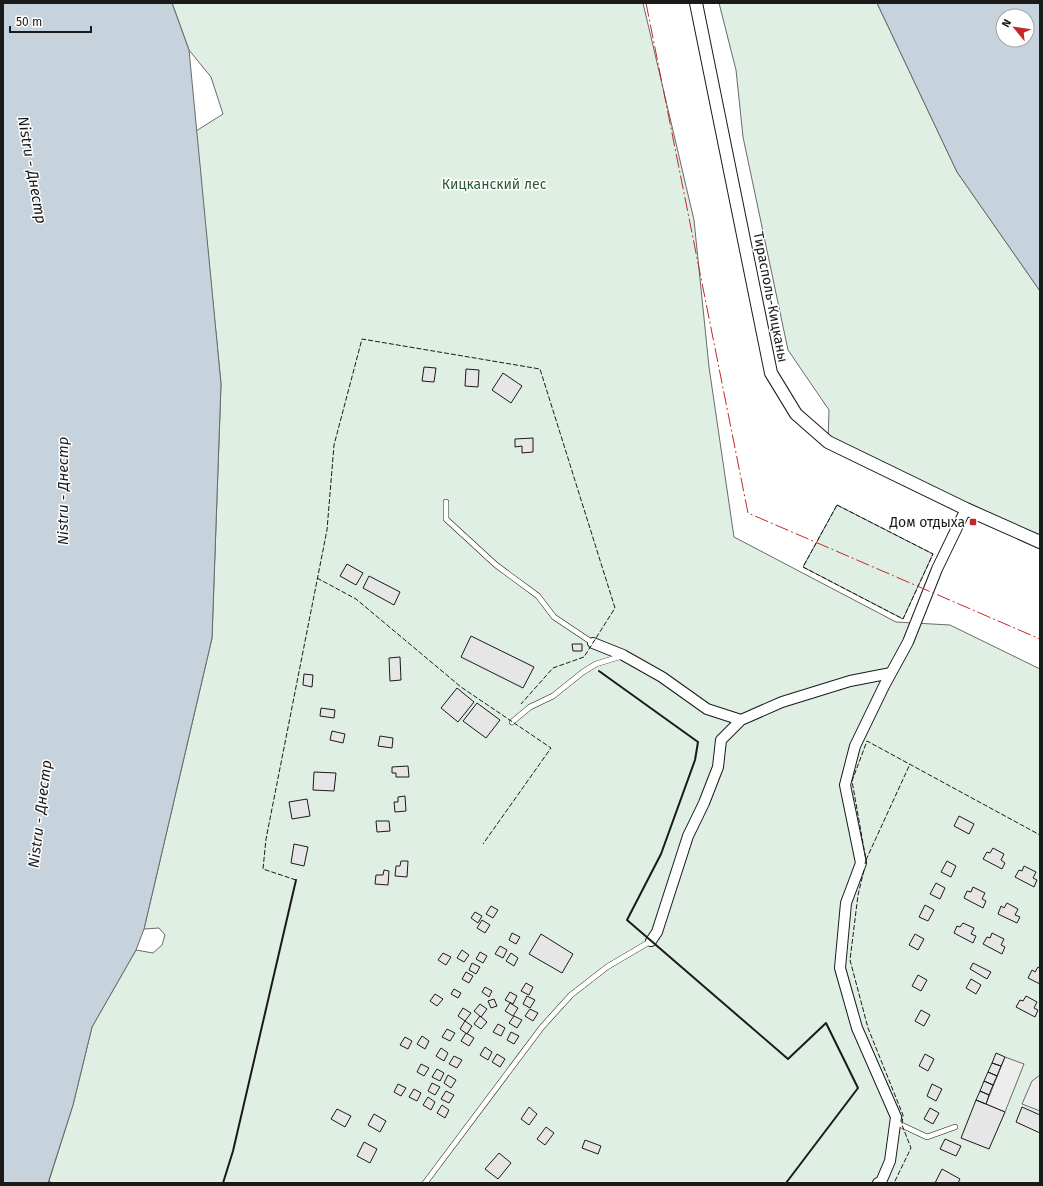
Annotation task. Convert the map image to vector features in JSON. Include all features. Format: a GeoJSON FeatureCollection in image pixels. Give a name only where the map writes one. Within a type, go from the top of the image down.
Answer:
{"type":"FeatureCollection","features":[{"type":"Feature","properties":{"kind":"street","name":"Тирасполь-Кицканы"},"geometry":{"type":"LineString","coordinates":[[696,3],[771,373],[796,414],[828,442],[966,509],[1040,542]]}},
{"type":"Feature","properties":{"kind":"street"},"geometry":{"type":"LineString","coordinates":[[878,1183],[881,1182],[890,1161],[896,1117],[857,1028],[840,968],[846,903],[861,863],[845,786],[855,746],[908,642],[937,569],[966,509]]}},
{"type":"Feature","properties":{"kind":"street"},"geometry":{"type":"LineString","coordinates":[[593,642],[623,655],[662,677],[707,709],[741,720]]}},
{"type":"Feature","properties":{"kind":"street"},"geometry":{"type":"LineString","coordinates":[[651,941],[658,932],[688,836],[704,803],[718,767],[721,740],[741,720],[782,702],[850,681],[891,673]]}},
{"type":"Feature","properties":{"kind":"lane"},"geometry":{"type":"LineString","coordinates":[[446,502],[446,519],[496,565],[538,596],[554,617],[593,642]]}},
{"type":"Feature","properties":{"kind":"lane"},"geometry":{"type":"LineString","coordinates":[[512,722],[530,707],[553,696],[583,672],[596,664],[623,655]]}},
{"type":"Feature","properties":{"kind":"lane"},"geometry":{"type":"LineString","coordinates":[[425,1183],[542,1027],[571,995],[607,967],[651,941]]}},
{"type":"Feature","properties":{"kind":"lane"},"geometry":{"type":"LineString","coordinates":[[895,1122],[927,1137],[956,1127]]}},
{"type":"Feature","properties":{"kind":"green space","name":"Кицканский лес"},"geometry":{"type":"Polygon","coordinates":[[[172,3],[643,3],[694,220],[709,367],[734,537],[896,622],[950,625],[1040,669],[1040,1183],[52,1183],[49,1181],[73,1105],[92,1027],[136,950],[153,953],[162,945],[165,935],[159,928],[144,929],[212,638],[221,384],[196,131],[223,114],[211,77],[189,50],[172,3]]]}},
{"type":"Feature","properties":{"kind":"green space"},"geometry":{"type":"Polygon","coordinates":[[[719,3],[877,3],[957,172],[1040,291],[1040,542],[828,442],[829,410],[788,350],[743,137],[736,70],[719,3]]]}},
{"type":"Feature","properties":{"kind":"green space"},"geometry":{"type":"Polygon","coordinates":[[[837,505],[933,554],[903,619],[803,567],[837,505]]]}},
{"type":"Feature","properties":{"kind":"shaded area"},"geometry":{"type":"Polygon","coordinates":[[[1005,1057],[1024,1064],[1005,1112],[986,1104],[1005,1057]]]}},
{"type":"Feature","properties":{"kind":"shaded area"},"geometry":{"type":"Polygon","coordinates":[[[1040,1075],[1040,1111],[1022,1104],[1032,1081],[1040,1075]]]}},
{"type":"Feature","properties":{"kind":"water","name":"Nistru - Днестр"},"geometry":{"type":"Polygon","coordinates":[[[3,3],[172,3],[189,50],[221,384],[212,638],[144,929],[136,950],[92,1027],[73,1105],[48,1183],[3,1183],[3,3]]]}},
{"type":"Feature","properties":{"kind":"water"},"geometry":{"type":"Polygon","coordinates":[[[877,3],[1040,3],[1040,291],[957,172],[877,3]]]}},
{"type":"Feature","properties":{"kind":"building"},"geometry":{"type":"Polygon","coordinates":[[[424,367],[436,368],[434,382],[422,381],[424,367]]]}},
{"type":"Feature","properties":{"kind":"building"},"geometry":{"type":"Polygon","coordinates":[[[466,369],[479,370],[478,387],[465,386],[466,369]]]}},
{"type":"Feature","properties":{"kind":"building"},"geometry":{"type":"Polygon","coordinates":[[[503,373],[522,386],[511,403],[492,390],[503,373]]]}},
{"type":"Feature","properties":{"kind":"building"},"geometry":{"type":"Polygon","coordinates":[[[533,438],[533,452],[522,453],[522,446],[515,447],[515,439],[533,438]]]}},
{"type":"Feature","properties":{"kind":"building"},"geometry":{"type":"Polygon","coordinates":[[[347,564],[363,573],[356,585],[340,576],[347,564]]]}},
{"type":"Feature","properties":{"kind":"building"},"geometry":{"type":"Polygon","coordinates":[[[369,576],[400,592],[394,605],[363,588],[369,576]]]}},
{"type":"Feature","properties":{"kind":"building"},"geometry":{"type":"Polygon","coordinates":[[[471,636],[534,667],[523,688],[461,657],[471,636]]]}},
{"type":"Feature","properties":{"kind":"building"},"geometry":{"type":"Polygon","coordinates":[[[572,644],[582,644],[582,651],[573,651],[572,644]]]}},
{"type":"Feature","properties":{"kind":"building"},"geometry":{"type":"Polygon","coordinates":[[[400,657],[401,680],[390,681],[389,658],[400,657]]]}},
{"type":"Feature","properties":{"kind":"building"},"geometry":{"type":"Polygon","coordinates":[[[304,674],[313,675],[312,687],[303,685],[304,674]]]}},
{"type":"Feature","properties":{"kind":"building"},"geometry":{"type":"Polygon","coordinates":[[[457,688],[474,702],[458,722],[441,708],[457,688]]]}},
{"type":"Feature","properties":{"kind":"building"},"geometry":{"type":"Polygon","coordinates":[[[477,703],[500,720],[486,738],[463,721],[477,703]]]}},
{"type":"Feature","properties":{"kind":"building"},"geometry":{"type":"Polygon","coordinates":[[[321,708],[335,710],[334,718],[320,716],[321,708]]]}},
{"type":"Feature","properties":{"kind":"building"},"geometry":{"type":"Polygon","coordinates":[[[332,731],[345,734],[343,743],[330,740],[332,731]]]}},
{"type":"Feature","properties":{"kind":"building"},"geometry":{"type":"Polygon","coordinates":[[[380,736],[393,738],[392,748],[378,746],[380,736]]]}},
{"type":"Feature","properties":{"kind":"building"},"geometry":{"type":"Polygon","coordinates":[[[408,766],[409,777],[396,777],[396,773],[392,773],[392,767],[408,766]]]}},
{"type":"Feature","properties":{"kind":"building"},"geometry":{"type":"Polygon","coordinates":[[[314,772],[336,773],[334,791],[313,790],[314,772]]]}},
{"type":"Feature","properties":{"kind":"building"},"geometry":{"type":"Polygon","coordinates":[[[405,796],[406,811],[395,812],[394,802],[398,802],[398,797],[405,796]]]}},
{"type":"Feature","properties":{"kind":"building"},"geometry":{"type":"Polygon","coordinates":[[[307,799],[310,816],[292,819],[289,802],[307,799]]]}},
{"type":"Feature","properties":{"kind":"building"},"geometry":{"type":"Polygon","coordinates":[[[959,816],[974,824],[969,834],[954,826],[959,816]]]}},
{"type":"Feature","properties":{"kind":"building"},"geometry":{"type":"Polygon","coordinates":[[[376,821],[389,821],[390,831],[377,832],[376,821]]]}},
{"type":"Feature","properties":{"kind":"building"},"geometry":{"type":"Polygon","coordinates":[[[294,844],[308,847],[304,866],[291,863],[294,844]]]}},
{"type":"Feature","properties":{"kind":"building"},"geometry":{"type":"Polygon","coordinates":[[[993,848],[1004,854],[1001,860],[1005,863],[1002,869],[983,859],[987,852],[990,853],[993,848]]]}},
{"type":"Feature","properties":{"kind":"building"},"geometry":{"type":"Polygon","coordinates":[[[401,861],[408,861],[407,877],[395,876],[396,866],[400,866],[401,861]]]}},
{"type":"Feature","properties":{"kind":"building"},"geometry":{"type":"Polygon","coordinates":[[[947,861],[956,866],[951,877],[941,872],[947,861]]]}},
{"type":"Feature","properties":{"kind":"building"},"geometry":{"type":"Polygon","coordinates":[[[1024,866],[1036,872],[1033,878],[1037,880],[1034,887],[1015,877],[1019,870],[1022,871],[1024,866]]]}},
{"type":"Feature","properties":{"kind":"building"},"geometry":{"type":"Polygon","coordinates":[[[384,870],[389,871],[388,885],[375,884],[376,875],[383,875],[384,870]]]}},
{"type":"Feature","properties":{"kind":"building"},"geometry":{"type":"Polygon","coordinates":[[[936,883],[945,888],[940,899],[930,894],[936,883]]]}},
{"type":"Feature","properties":{"kind":"building"},"geometry":{"type":"Polygon","coordinates":[[[973,887],[985,893],[982,899],[986,901],[983,908],[964,898],[967,891],[971,892],[973,887]]]}},
{"type":"Feature","properties":{"kind":"building"},"geometry":{"type":"Polygon","coordinates":[[[1007,903],[1018,909],[1015,915],[1020,917],[1017,923],[998,914],[1001,906],[1004,908],[1007,903]]]}},
{"type":"Feature","properties":{"kind":"building"},"geometry":{"type":"Polygon","coordinates":[[[925,905],[934,910],[928,921],[919,917],[925,905]]]}},
{"type":"Feature","properties":{"kind":"building"},"geometry":{"type":"Polygon","coordinates":[[[491,906],[498,910],[493,918],[486,914],[491,906]]]}},
{"type":"Feature","properties":{"kind":"building"},"geometry":{"type":"Polygon","coordinates":[[[475,912],[482,916],[478,923],[471,918],[475,912]]]}},
{"type":"Feature","properties":{"kind":"building"},"geometry":{"type":"Polygon","coordinates":[[[482,920],[490,925],[485,933],[477,928],[482,920]]]}},
{"type":"Feature","properties":{"kind":"building"},"geometry":{"type":"Polygon","coordinates":[[[963,923],[974,928],[971,934],[976,936],[973,943],[954,933],[957,926],[960,927],[963,923]]]}},
{"type":"Feature","properties":{"kind":"building"},"geometry":{"type":"Polygon","coordinates":[[[512,933],[520,937],[516,944],[509,940],[512,933]]]}},
{"type":"Feature","properties":{"kind":"building"},"geometry":{"type":"Polygon","coordinates":[[[992,933],[1004,939],[1001,945],[1005,947],[1002,954],[983,944],[987,937],[990,938],[992,933]]]}},
{"type":"Feature","properties":{"kind":"building"},"geometry":{"type":"Polygon","coordinates":[[[541,934],[573,954],[562,973],[529,954],[541,934]]]}},
{"type":"Feature","properties":{"kind":"building"},"geometry":{"type":"Polygon","coordinates":[[[915,934],[924,939],[918,950],[909,945],[915,934]]]}},
{"type":"Feature","properties":{"kind":"building"},"geometry":{"type":"Polygon","coordinates":[[[500,946],[507,950],[503,958],[495,954],[500,946]]]}},
{"type":"Feature","properties":{"kind":"building"},"geometry":{"type":"Polygon","coordinates":[[[462,950],[469,955],[464,962],[457,958],[462,950]]]}},
{"type":"Feature","properties":{"kind":"building"},"geometry":{"type":"Polygon","coordinates":[[[480,952],[487,956],[483,963],[476,959],[480,952]]]}},
{"type":"Feature","properties":{"kind":"building"},"geometry":{"type":"Polygon","coordinates":[[[443,953],[451,957],[446,965],[438,960],[443,953]]]}},
{"type":"Feature","properties":{"kind":"building"},"geometry":{"type":"Polygon","coordinates":[[[511,953],[518,958],[514,966],[506,961],[511,953]]]}},
{"type":"Feature","properties":{"kind":"building"},"geometry":{"type":"Polygon","coordinates":[[[472,963],[480,967],[476,974],[469,970],[472,963]]]}},
{"type":"Feature","properties":{"kind":"building"},"geometry":{"type":"Polygon","coordinates":[[[973,963],[991,972],[987,979],[970,969],[973,963]]]}},
{"type":"Feature","properties":{"kind":"building"},"geometry":{"type":"Polygon","coordinates":[[[1038,967],[1040,968],[1040,984],[1028,978],[1032,970],[1035,972],[1038,967]]]}},
{"type":"Feature","properties":{"kind":"building"},"geometry":{"type":"Polygon","coordinates":[[[466,972],[473,976],[469,983],[462,979],[466,972]]]}},
{"type":"Feature","properties":{"kind":"building"},"geometry":{"type":"Polygon","coordinates":[[[918,975],[927,980],[921,991],[912,986],[918,975]]]}},
{"type":"Feature","properties":{"kind":"building"},"geometry":{"type":"Polygon","coordinates":[[[971,979],[981,985],[976,994],[966,988],[971,979]]]}},
{"type":"Feature","properties":{"kind":"building"},"geometry":{"type":"Polygon","coordinates":[[[526,983],[533,987],[529,995],[521,991],[526,983]]]}},
{"type":"Feature","properties":{"kind":"building"},"geometry":{"type":"Polygon","coordinates":[[[485,987],[492,991],[489,997],[482,992],[485,987]]]}},
{"type":"Feature","properties":{"kind":"building"},"geometry":{"type":"Polygon","coordinates":[[[454,989],[461,993],[458,998],[451,994],[454,989]]]}},
{"type":"Feature","properties":{"kind":"building"},"geometry":{"type":"Polygon","coordinates":[[[510,992],[517,996],[513,1004],[505,1000],[510,992]]]}},
{"type":"Feature","properties":{"kind":"building"},"geometry":{"type":"Polygon","coordinates":[[[435,994],[443,999],[437,1006],[430,1001],[435,994]]]}},
{"type":"Feature","properties":{"kind":"building"},"geometry":{"type":"Polygon","coordinates":[[[527,996],[535,1000],[530,1008],[523,1004],[527,996]]]}},
{"type":"Feature","properties":{"kind":"building"},"geometry":{"type":"Polygon","coordinates":[[[1026,996],[1037,1002],[1034,1008],[1038,1010],[1035,1017],[1016,1007],[1020,1000],[1023,1001],[1026,996]]]}},
{"type":"Feature","properties":{"kind":"building"},"geometry":{"type":"Polygon","coordinates":[[[494,999],[497,1006],[491,1008],[488,1001],[494,999]]]}},
{"type":"Feature","properties":{"kind":"building"},"geometry":{"type":"Polygon","coordinates":[[[510,1003],[518,1008],[513,1016],[505,1011],[510,1003]]]}},
{"type":"Feature","properties":{"kind":"building"},"geometry":{"type":"Polygon","coordinates":[[[480,1004],[487,1009],[481,1017],[474,1011],[480,1004]]]}},
{"type":"Feature","properties":{"kind":"building"},"geometry":{"type":"Polygon","coordinates":[[[463,1008],[471,1013],[465,1021],[458,1016],[463,1008]]]}},
{"type":"Feature","properties":{"kind":"building"},"geometry":{"type":"Polygon","coordinates":[[[530,1009],[538,1013],[533,1021],[525,1016],[530,1009]]]}},
{"type":"Feature","properties":{"kind":"building"},"geometry":{"type":"Polygon","coordinates":[[[921,1010],[930,1015],[924,1026],[915,1021],[921,1010]]]}},
{"type":"Feature","properties":{"kind":"building"},"geometry":{"type":"Polygon","coordinates":[[[480,1016],[487,1022],[481,1029],[474,1024],[480,1016]]]}},
{"type":"Feature","properties":{"kind":"building"},"geometry":{"type":"Polygon","coordinates":[[[514,1016],[522,1020],[517,1028],[509,1023],[514,1016]]]}},
{"type":"Feature","properties":{"kind":"building"},"geometry":{"type":"Polygon","coordinates":[[[465,1021],[472,1026],[467,1034],[460,1029],[465,1021]]]}},
{"type":"Feature","properties":{"kind":"building"},"geometry":{"type":"Polygon","coordinates":[[[498,1024],[505,1028],[501,1036],[493,1032],[498,1024]]]}},
{"type":"Feature","properties":{"kind":"building"},"geometry":{"type":"Polygon","coordinates":[[[447,1029],[455,1033],[450,1041],[442,1037],[447,1029]]]}},
{"type":"Feature","properties":{"kind":"building"},"geometry":{"type":"Polygon","coordinates":[[[511,1032],[519,1036],[514,1044],[507,1040],[511,1032]]]}},
{"type":"Feature","properties":{"kind":"building"},"geometry":{"type":"Polygon","coordinates":[[[466,1033],[474,1038],[469,1046],[461,1041],[466,1033]]]}},
{"type":"Feature","properties":{"kind":"building"},"geometry":{"type":"Polygon","coordinates":[[[422,1036],[429,1041],[425,1049],[417,1044],[422,1036]]]}},
{"type":"Feature","properties":{"kind":"building"},"geometry":{"type":"Polygon","coordinates":[[[405,1037],[412,1041],[408,1049],[400,1045],[405,1037]]]}},
{"type":"Feature","properties":{"kind":"building"},"geometry":{"type":"Polygon","coordinates":[[[485,1047],[492,1052],[488,1060],[480,1055],[485,1047]]]}},
{"type":"Feature","properties":{"kind":"building"},"geometry":{"type":"Polygon","coordinates":[[[441,1048],[448,1053],[444,1061],[436,1056],[441,1048]]]}},
{"type":"Feature","properties":{"kind":"building"},"geometry":{"type":"Polygon","coordinates":[[[996,1053],[1005,1057],[1001,1066],[992,1063],[996,1053]]]}},
{"type":"Feature","properties":{"kind":"building"},"geometry":{"type":"Polygon","coordinates":[[[497,1054],[505,1059],[500,1067],[492,1062],[497,1054]]]}},
{"type":"Feature","properties":{"kind":"building"},"geometry":{"type":"Polygon","coordinates":[[[925,1054],[934,1059],[928,1071],[919,1066],[925,1054]]]}},
{"type":"Feature","properties":{"kind":"building"},"geometry":{"type":"Polygon","coordinates":[[[454,1056],[462,1060],[457,1068],[449,1064],[454,1056]]]}},
{"type":"Feature","properties":{"kind":"building"},"geometry":{"type":"Polygon","coordinates":[[[992,1063],[1001,1066],[997,1076],[988,1072],[992,1063]]]}},
{"type":"Feature","properties":{"kind":"building"},"geometry":{"type":"Polygon","coordinates":[[[421,1064],[429,1068],[424,1076],[417,1072],[421,1064]]]}},
{"type":"Feature","properties":{"kind":"building"},"geometry":{"type":"Polygon","coordinates":[[[437,1069],[444,1073],[440,1081],[432,1077],[437,1069]]]}},
{"type":"Feature","properties":{"kind":"building"},"geometry":{"type":"Polygon","coordinates":[[[988,1072],[997,1076],[993,1085],[984,1081],[988,1072]]]}},
{"type":"Feature","properties":{"kind":"building"},"geometry":{"type":"Polygon","coordinates":[[[448,1075],[456,1080],[451,1088],[444,1083],[448,1075]]]}},
{"type":"Feature","properties":{"kind":"building"},"geometry":{"type":"Polygon","coordinates":[[[984,1081],[993,1085],[989,1095],[980,1091],[984,1081]]]}},
{"type":"Feature","properties":{"kind":"building"},"geometry":{"type":"Polygon","coordinates":[[[432,1083],[440,1087],[435,1095],[428,1091],[432,1083]]]}},
{"type":"Feature","properties":{"kind":"building"},"geometry":{"type":"Polygon","coordinates":[[[398,1084],[406,1088],[401,1096],[394,1092],[398,1084]]]}},
{"type":"Feature","properties":{"kind":"building"},"geometry":{"type":"Polygon","coordinates":[[[932,1084],[942,1089],[936,1101],[927,1096],[932,1084]]]}},
{"type":"Feature","properties":{"kind":"building"},"geometry":{"type":"Polygon","coordinates":[[[414,1089],[421,1093],[417,1101],[409,1097],[414,1089]]]}},
{"type":"Feature","properties":{"kind":"building"},"geometry":{"type":"Polygon","coordinates":[[[446,1091],[454,1095],[449,1103],[441,1099],[446,1091]]]}},
{"type":"Feature","properties":{"kind":"building"},"geometry":{"type":"Polygon","coordinates":[[[980,1091],[989,1095],[986,1104],[976,1100],[980,1091]]]}},
{"type":"Feature","properties":{"kind":"building"},"geometry":{"type":"Polygon","coordinates":[[[428,1097],[435,1102],[431,1110],[423,1105],[428,1097]]]}},
{"type":"Feature","properties":{"kind":"building"},"geometry":{"type":"Polygon","coordinates":[[[976,1100],[1005,1112],[989,1149],[961,1138],[976,1100]]]}},
{"type":"Feature","properties":{"kind":"building"},"geometry":{"type":"Polygon","coordinates":[[[442,1105],[449,1110],[445,1118],[437,1113],[442,1105]]]}},
{"type":"Feature","properties":{"kind":"building"},"geometry":{"type":"Polygon","coordinates":[[[529,1107],[537,1114],[529,1125],[521,1119],[529,1107]]]}},
{"type":"Feature","properties":{"kind":"building"},"geometry":{"type":"Polygon","coordinates":[[[1022,1107],[1040,1115],[1040,1133],[1016,1122],[1022,1107]]]}},
{"type":"Feature","properties":{"kind":"building"},"geometry":{"type":"Polygon","coordinates":[[[930,1108],[939,1113],[933,1124],[924,1119],[930,1108]]]}},
{"type":"Feature","properties":{"kind":"building"},"geometry":{"type":"Polygon","coordinates":[[[337,1109],[351,1116],[345,1127],[331,1119],[337,1109]]]}},
{"type":"Feature","properties":{"kind":"building"},"geometry":{"type":"Polygon","coordinates":[[[374,1114],[386,1121],[380,1132],[368,1125],[374,1114]]]}},
{"type":"Feature","properties":{"kind":"building"},"geometry":{"type":"Polygon","coordinates":[[[546,1127],[554,1133],[545,1145],[537,1139],[546,1127]]]}},
{"type":"Feature","properties":{"kind":"building"},"geometry":{"type":"Polygon","coordinates":[[[945,1139],[961,1146],[956,1156],[940,1149],[945,1139]]]}},
{"type":"Feature","properties":{"kind":"building"},"geometry":{"type":"Polygon","coordinates":[[[585,1140],[601,1146],[598,1154],[582,1148],[585,1140]]]}},
{"type":"Feature","properties":{"kind":"building"},"geometry":{"type":"Polygon","coordinates":[[[364,1142],[377,1149],[370,1163],[357,1156],[364,1142]]]}},
{"type":"Feature","properties":{"kind":"building"},"geometry":{"type":"Polygon","coordinates":[[[499,1153],[511,1163],[498,1179],[485,1169],[499,1153]]]}},
{"type":"Feature","properties":{"kind":"building"},"geometry":{"type":"Polygon","coordinates":[[[942,1169],[960,1179],[958,1183],[935,1183],[942,1169]]]}},
{"type":"Feature","properties":{"kind":"fence"},"geometry":{"type":"LineString","coordinates":[[296,880],[263,869],[266,839],[327,530],[334,445],[362,339],[540,369],[615,608],[584,657],[553,668],[521,704]]}},
{"type":"Feature","properties":{"kind":"fence"},"geometry":{"type":"LineString","coordinates":[[837,505],[933,554],[903,619],[803,567],[837,505]]}},
{"type":"Feature","properties":{"kind":"fence"},"geometry":{"type":"LineString","coordinates":[[317,578],[356,599],[461,687],[551,748],[483,844]]}},
{"type":"Feature","properties":{"kind":"fence"},"geometry":{"type":"LineString","coordinates":[[865,864],[866,860],[852,781],[867,741],[1040,835]]}},
{"type":"Feature","properties":{"kind":"fence"},"geometry":{"type":"LineString","coordinates":[[866,860],[910,764]]}},
{"type":"Feature","properties":{"kind":"fence"},"geometry":{"type":"LineString","coordinates":[[864,870],[858,895],[850,960],[868,1028],[903,1115],[902,1125],[911,1148],[894,1183]]}},
{"type":"Feature","properties":{"kind":"wall"},"geometry":{"type":"LineString","coordinates":[[599,671],[698,742],[695,760],[661,854],[627,920],[788,1059],[826,1023],[858,1088],[786,1183]]}},
{"type":"Feature","properties":{"kind":"wall"},"geometry":{"type":"LineString","coordinates":[[223,1183],[233,1151],[296,880]]}},
{"type":"Feature","properties":{"kind":"power"},"geometry":{"type":"LineString","coordinates":[[646,3],[748,513],[1040,639]]}},
{"type":"Feature","properties":{"kind":"place","name":"Дом отдыха"},"geometry":{"type":"Point","coordinates":[973,522]}}]}
